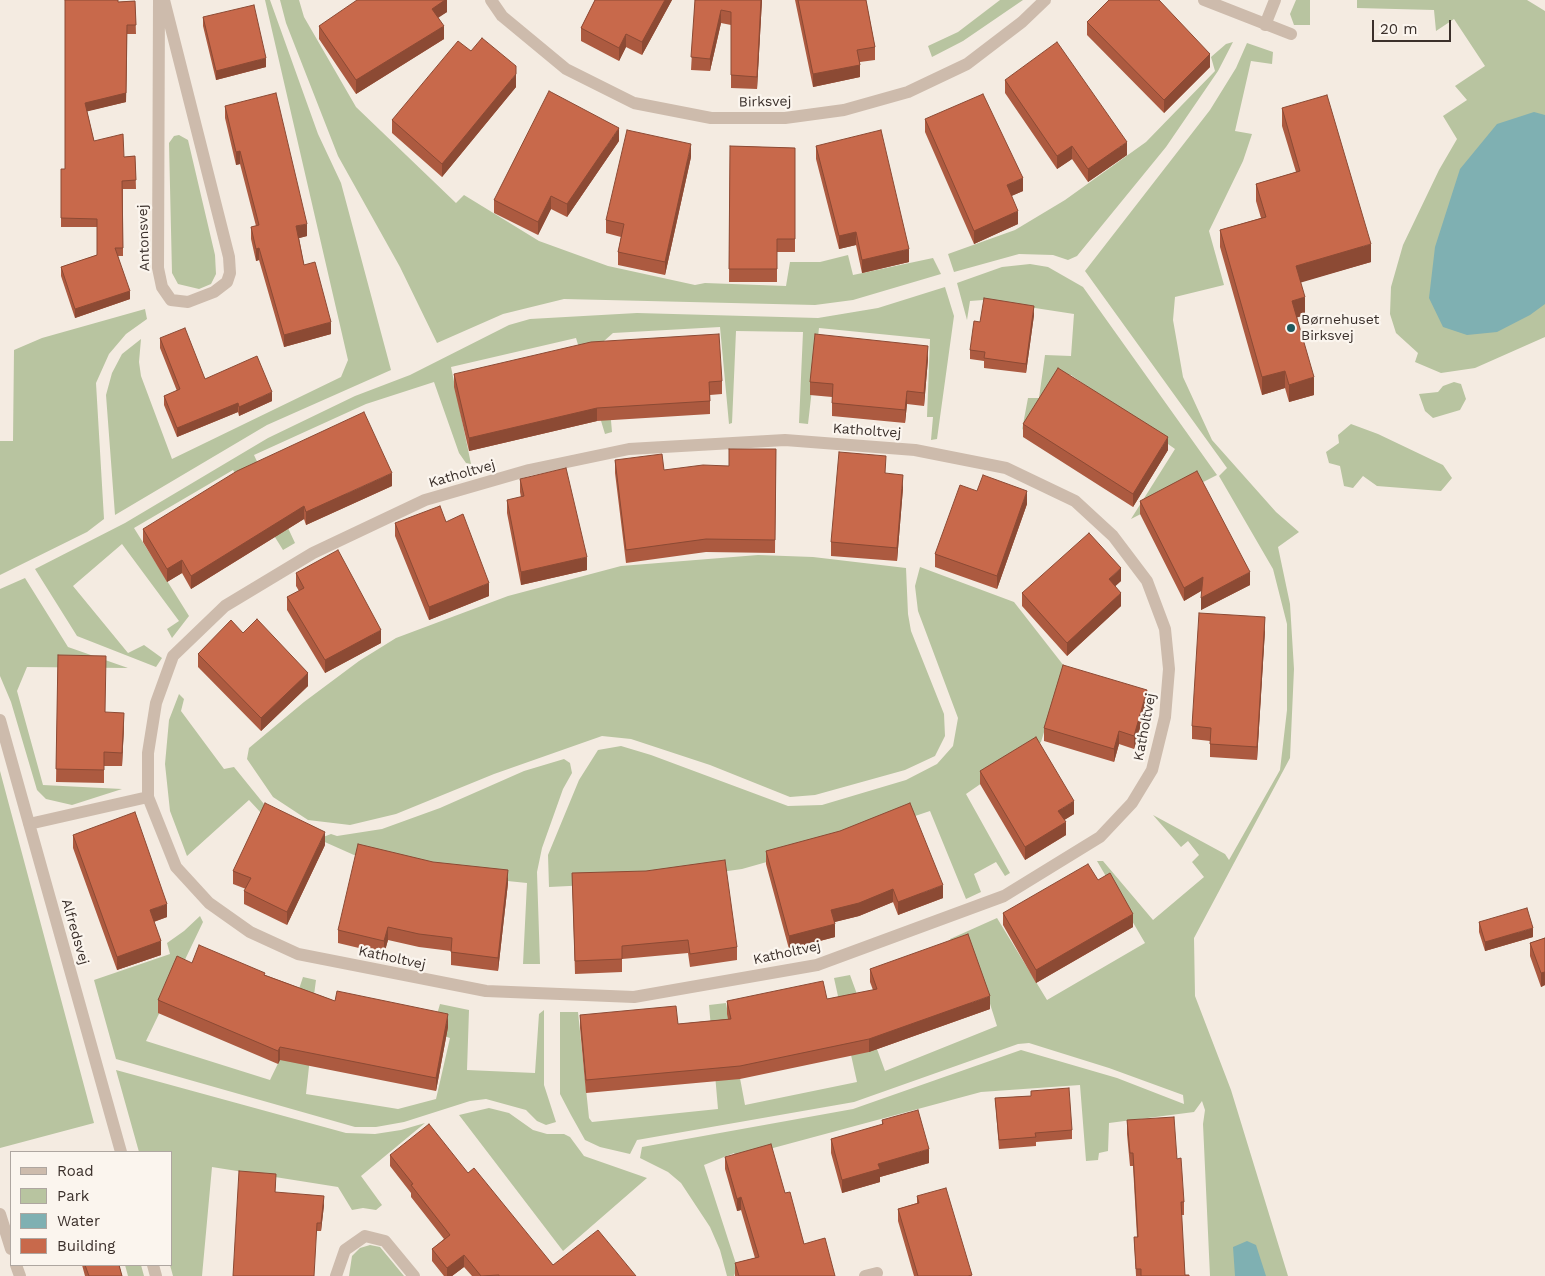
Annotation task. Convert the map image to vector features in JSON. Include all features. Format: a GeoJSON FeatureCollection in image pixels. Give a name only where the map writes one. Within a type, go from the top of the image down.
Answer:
{"type":"FeatureCollection","features":[{"type":"Feature","properties":{"kind":"street","name":"Antonsvej"},"geometry":{"type":"LineString","coordinates":[[159,0],[158,268],[162,287],[172,300],[188,302],[214,292],[227,282],[230,273],[229,258],[164,0]]}},
{"type":"Feature","properties":{"kind":"street","name":"Birksvej"},"geometry":{"type":"LineString","coordinates":[[491,0],[502,16],[566,69],[634,104],[712,118],[785,118],[844,110],[908,92],[967,64],[1022,22],[1045,0]]}},
{"type":"Feature","properties":{"kind":"street"},"geometry":{"type":"LineString","coordinates":[[1204,0],[1291,34]]}},
{"type":"Feature","properties":{"kind":"street"},"geometry":{"type":"LineString","coordinates":[[1265,25],[1276,0]]}},
{"type":"Feature","properties":{"kind":"street","name":"Katholtvej"},"geometry":{"type":"LineString","coordinates":[[785,440],[914,450],[1006,468],[1075,501],[1113,536],[1147,581],[1165,630],[1169,669],[1165,717],[1152,770],[1132,804],[1100,837],[1004,896],[817,965],[634,997],[486,991],[298,954],[250,932],[209,903],[176,867],[148,797],[148,753],[156,703],[173,656],[225,606],[313,553],[425,500],[529,470],[630,449],[785,440]]}},
{"type":"Feature","properties":{"kind":"street","name":"Alfredsvej"},"geometry":{"type":"LineString","coordinates":[[0,720],[121,1151]]}},
{"type":"Feature","properties":{"kind":"street"},"geometry":{"type":"LineString","coordinates":[[29,824],[148,797]]}},
{"type":"Feature","properties":{"kind":"street"},"geometry":{"type":"LineString","coordinates":[[0,1214],[10,1246]]}},
{"type":"Feature","properties":{"kind":"street"},"geometry":{"type":"LineString","coordinates":[[336,1276],[345,1250],[365,1236],[385,1241],[414,1276]]}},
{"type":"Feature","properties":{"kind":"green space"},"geometry":{"type":"Polygon","coordinates":[[[265,0],[270,0],[318,134],[341,183],[391,370],[267,425],[115,515],[106,395],[112,373],[122,354],[141,339],[139,362],[141,376],[172,459],[341,377],[348,360],[265,0]]]}},
{"type":"Feature","properties":{"kind":"green space"},"geometry":{"type":"Polygon","coordinates":[[[280,0],[299,0],[304,17],[356,107],[456,203],[464,195],[539,241],[608,266],[695,285],[705,283],[786,286],[790,262],[820,262],[848,255],[853,275],[933,258],[941,274],[853,300],[815,305],[564,299],[503,314],[437,343],[400,267],[338,156],[286,23],[280,0]]]}},
{"type":"Feature","properties":{"kind":"green space"},"geometry":{"type":"Polygon","coordinates":[[[1000,0],[1023,0],[963,41],[932,57],[928,46],[958,32],[1000,0]]]}},
{"type":"Feature","properties":{"kind":"green space"},"geometry":{"type":"Polygon","coordinates":[[[1296,0],[1310,0],[1310,25],[1294,25],[1290,14],[1296,0]]]}},
{"type":"Feature","properties":{"kind":"green space"},"geometry":{"type":"Polygon","coordinates":[[[1357,0],[1527,0],[1545,11],[1545,337],[1475,368],[1441,373],[1415,362],[1418,353],[1396,333],[1390,314],[1391,287],[1403,245],[1439,170],[1457,139],[1443,116],[1467,100],[1455,86],[1485,66],[1454,19],[1436,31],[1434,10],[1357,8],[1357,0]]]}},
{"type":"Feature","properties":{"kind":"green space"},"geometry":{"type":"Polygon","coordinates":[[[1233,42],[1218,71],[1166,147],[1077,256],[1068,260],[1053,255],[1019,254],[954,272],[948,254],[1015,230],[1065,200],[1146,142],[1215,71],[1211,57],[1226,44],[1233,42]]]}},
{"type":"Feature","properties":{"kind":"green space"},"geometry":{"type":"Polygon","coordinates":[[[1247,43],[1273,52],[1272,64],[1251,61],[1235,131],[1252,134],[1243,161],[1209,231],[1224,285],[1175,297],[1173,320],[1183,377],[1212,440],[1276,512],[1299,532],[1278,547],[1290,604],[1294,669],[1290,758],[1194,938],[1195,996],[1231,1090],[1288,1276],[1210,1276],[1203,1124],[1205,1110],[1202,1101],[1194,1112],[1109,1123],[1108,1151],[1099,1153],[1098,1160],[1086,1161],[1080,1085],[981,1092],[736,1158],[734,1153],[704,1165],[737,1267],[734,1276],[727,1276],[720,1250],[710,1227],[681,1183],[668,1172],[640,1158],[642,1147],[853,1109],[1021,1050],[1117,1078],[1184,1104],[1183,1095],[1109,1068],[1029,1043],[1018,1044],[854,1102],[637,1140],[630,1154],[600,1147],[585,1140],[560,1094],[560,1012],[578,1012],[589,1118],[592,1122],[718,1109],[709,1005],[726,1003],[745,1105],[857,1082],[834,978],[850,975],[885,1071],[997,1026],[974,953],[957,960],[950,939],[997,918],[1047,1000],[1145,943],[1097,861],[1103,861],[1153,920],[1204,877],[1192,862],[1199,855],[1188,841],[1181,847],[1153,815],[1225,854],[1229,860],[1280,770],[1287,710],[1287,624],[1273,569],[1219,476],[1227,468],[1085,271],[1210,110],[1236,68],[1247,43]]]}},
{"type":"Feature","properties":{"kind":"green space"},"geometry":{"type":"Polygon","coordinates":[[[179,135],[188,140],[215,255],[216,274],[211,284],[199,289],[178,284],[172,273],[169,143],[174,136],[179,135]]]}},
{"type":"Feature","properties":{"kind":"green space"},"geometry":{"type":"Polygon","coordinates":[[[1030,264],[1048,267],[1083,287],[1217,475],[1131,519],[1175,449],[1071,375],[1055,378],[1022,430],[1028,398],[1039,398],[1045,355],[1071,356],[1074,314],[983,300],[970,301],[967,320],[957,283],[1002,267],[1030,264]]]}},
{"type":"Feature","properties":{"kind":"green space"},"geometry":{"type":"Polygon","coordinates":[[[945,287],[954,316],[937,439],[931,440],[933,417],[927,417],[930,339],[819,328],[808,424],[799,423],[803,332],[736,331],[732,423],[729,424],[720,327],[613,333],[604,341],[612,432],[605,434],[576,338],[451,367],[471,464],[466,463],[459,453],[434,382],[366,404],[254,455],[295,543],[283,550],[233,470],[134,528],[189,616],[172,638],[167,629],[179,621],[122,544],[73,586],[128,653],[144,645],[162,658],[156,667],[77,636],[35,569],[125,523],[268,438],[355,396],[410,375],[509,325],[530,319],[637,313],[818,318],[878,308],[945,287]]]}},
{"type":"Feature","properties":{"kind":"green space"},"geometry":{"type":"Polygon","coordinates":[[[145,309],[147,319],[126,334],[109,354],[96,383],[104,519],[87,532],[0,575],[0,441],[13,441],[14,350],[42,338],[145,309]]]}},
{"type":"Feature","properties":{"kind":"green space"},"geometry":{"type":"Polygon","coordinates":[[[1454,382],[1461,384],[1466,399],[1460,410],[1433,418],[1425,411],[1419,394],[1438,392],[1443,386],[1454,382]]]}},
{"type":"Feature","properties":{"kind":"green space"},"geometry":{"type":"Polygon","coordinates":[[[1351,424],[1378,434],[1443,465],[1452,478],[1441,491],[1377,486],[1363,476],[1353,488],[1344,486],[1340,466],[1329,463],[1326,452],[1339,443],[1338,435],[1351,424]]]}},
{"type":"Feature","properties":{"kind":"green space"},"geometry":{"type":"Polygon","coordinates":[[[758,555],[813,557],[906,568],[908,614],[911,631],[944,714],[945,736],[935,756],[905,770],[815,795],[790,797],[710,765],[631,739],[602,736],[494,774],[396,814],[350,825],[308,820],[273,797],[247,759],[249,748],[304,702],[359,661],[396,638],[508,596],[621,566],[758,555]]]}},
{"type":"Feature","properties":{"kind":"green space"},"geometry":{"type":"Polygon","coordinates":[[[920,567],[1014,602],[1064,666],[1041,742],[966,794],[1010,873],[1005,876],[996,862],[974,874],[981,892],[966,899],[930,811],[834,843],[742,869],[650,882],[549,887],[548,855],[579,780],[598,750],[621,746],[651,755],[788,806],[822,805],[906,780],[937,764],[953,746],[958,718],[918,611],[915,586],[920,567]]]}},
{"type":"Feature","properties":{"kind":"green space"},"geometry":{"type":"Polygon","coordinates":[[[25,578],[68,647],[128,668],[27,667],[17,691],[43,785],[122,789],[72,805],[46,799],[37,790],[11,702],[0,676],[0,589],[25,578]]]}},
{"type":"Feature","properties":{"kind":"green space"},"geometry":{"type":"Polygon","coordinates":[[[179,694],[184,699],[181,711],[224,769],[234,767],[268,809],[263,815],[249,800],[187,856],[170,811],[165,764],[169,720],[179,694]]]}},
{"type":"Feature","properties":{"kind":"green space"},"geometry":{"type":"Polygon","coordinates":[[[564,759],[570,763],[572,773],[563,789],[542,848],[537,872],[540,964],[523,964],[527,883],[439,874],[354,855],[318,839],[331,834],[337,836],[382,829],[440,808],[524,771],[564,759]]]}},
{"type":"Feature","properties":{"kind":"green space"},"geometry":{"type":"Polygon","coordinates":[[[0,771],[94,1123],[0,1148],[0,771]]]}},
{"type":"Feature","properties":{"kind":"green space"},"geometry":{"type":"Polygon","coordinates":[[[200,916],[203,922],[146,1041],[270,1080],[300,1018],[291,1013],[303,977],[316,980],[311,1018],[314,1021],[306,1094],[398,1109],[436,1099],[450,1038],[432,1032],[440,1004],[469,1010],[467,1070],[535,1073],[539,1014],[544,1010],[544,1085],[556,1122],[546,1125],[537,1121],[526,1110],[486,1099],[470,1101],[404,1122],[376,1127],[355,1127],[116,1059],[94,980],[170,954],[167,943],[200,916]]]}},
{"type":"Feature","properties":{"kind":"green space"},"geometry":{"type":"Polygon","coordinates":[[[116,1070],[346,1133],[375,1134],[401,1130],[425,1123],[361,1176],[382,1205],[376,1210],[363,1208],[352,1210],[338,1187],[212,1167],[202,1276],[173,1276],[170,1266],[172,1266],[172,1151],[139,1151],[116,1070]]]}},
{"type":"Feature","properties":{"kind":"green space"},"geometry":{"type":"Polygon","coordinates":[[[489,1108],[509,1113],[533,1130],[547,1134],[564,1134],[570,1137],[584,1156],[647,1178],[563,1251],[459,1115],[489,1108]]]}},
{"type":"Feature","properties":{"kind":"green space"},"geometry":{"type":"Polygon","coordinates":[[[370,1245],[380,1247],[404,1276],[349,1276],[352,1256],[360,1248],[370,1245]]]}},
{"type":"Feature","properties":{"kind":"green space"},"geometry":{"type":"Polygon","coordinates":[[[125,1266],[141,1266],[144,1276],[128,1276],[125,1266]]]}},
{"type":"Feature","properties":{"kind":"water"},"geometry":{"type":"Polygon","coordinates":[[[1534,112],[1545,115],[1545,304],[1530,315],[1497,332],[1467,335],[1443,327],[1429,298],[1435,247],[1460,169],[1497,124],[1534,112]]]}},
{"type":"Feature","properties":{"kind":"water"},"geometry":{"type":"Polygon","coordinates":[[[1247,1241],[1256,1245],[1266,1276],[1235,1276],[1233,1247],[1247,1241]]]}},
{"type":"Feature","properties":{"kind":"building"},"geometry":{"type":"Polygon","coordinates":[[[65,0],[135,1],[136,25],[127,25],[126,93],[85,103],[94,141],[123,134],[124,157],[135,156],[136,180],[122,181],[123,248],[115,248],[130,291],[75,309],[61,267],[97,255],[97,219],[61,218],[61,169],[65,169],[65,0]]]}},
{"type":"Feature","properties":{"kind":"building"},"geometry":{"type":"Polygon","coordinates":[[[357,0],[445,0],[432,9],[444,26],[356,80],[319,26],[357,0]]]}},
{"type":"Feature","properties":{"kind":"building"},"geometry":{"type":"Polygon","coordinates":[[[595,0],[665,0],[642,42],[626,34],[619,48],[581,28],[595,0]]]}},
{"type":"Feature","properties":{"kind":"building"},"geometry":{"type":"Polygon","coordinates":[[[695,0],[761,0],[757,77],[731,75],[731,12],[721,10],[710,59],[691,57],[695,0]]]}},
{"type":"Feature","properties":{"kind":"building"},"geometry":{"type":"Polygon","coordinates":[[[798,0],[866,0],[875,47],[857,50],[860,65],[813,74],[798,0]]]}},
{"type":"Feature","properties":{"kind":"building"},"geometry":{"type":"Polygon","coordinates":[[[1109,0],[1159,0],[1210,54],[1164,100],[1087,22],[1109,0]]]}},
{"type":"Feature","properties":{"kind":"building"},"geometry":{"type":"Polygon","coordinates":[[[254,5],[266,58],[216,71],[203,17],[254,5]]]}},
{"type":"Feature","properties":{"kind":"building"},"geometry":{"type":"Polygon","coordinates":[[[482,38],[516,66],[516,74],[442,164],[392,120],[458,41],[471,51],[482,38]]]}},
{"type":"Feature","properties":{"kind":"building"},"geometry":{"type":"Polygon","coordinates":[[[1057,42],[1127,142],[1088,169],[1072,146],[1057,156],[1005,80],[1057,42]]]}},
{"type":"Feature","properties":{"kind":"building"},"geometry":{"type":"Polygon","coordinates":[[[549,91],[619,128],[567,204],[551,196],[538,222],[494,200],[549,91]]]}},
{"type":"Feature","properties":{"kind":"building"},"geometry":{"type":"Polygon","coordinates":[[[276,93],[307,224],[296,226],[304,265],[315,262],[331,322],[284,335],[259,248],[256,249],[251,227],[259,225],[240,151],[236,152],[225,106],[276,93]]]}},
{"type":"Feature","properties":{"kind":"building"},"geometry":{"type":"Polygon","coordinates":[[[983,94],[1023,178],[1007,185],[1018,211],[974,231],[925,119],[983,94]]]}},
{"type":"Feature","properties":{"kind":"building"},"geometry":{"type":"Polygon","coordinates":[[[1327,95],[1371,244],[1296,266],[1305,297],[1292,301],[1314,377],[1289,385],[1285,371],[1262,377],[1220,230],[1266,217],[1256,184],[1300,171],[1282,108],[1327,95]]]}},
{"type":"Feature","properties":{"kind":"building"},"geometry":{"type":"Polygon","coordinates":[[[627,130],[691,144],[665,262],[618,252],[624,224],[606,220],[627,130]]]}},
{"type":"Feature","properties":{"kind":"building"},"geometry":{"type":"Polygon","coordinates":[[[881,130],[909,249],[862,260],[856,232],[839,236],[816,146],[881,130]]]}},
{"type":"Feature","properties":{"kind":"building"},"geometry":{"type":"Polygon","coordinates":[[[730,146],[795,148],[795,239],[777,239],[777,269],[729,269],[730,146]]]}},
{"type":"Feature","properties":{"kind":"building"},"geometry":{"type":"Polygon","coordinates":[[[984,298],[1034,306],[1026,364],[984,358],[985,352],[970,350],[974,321],[980,322],[984,298]]]}},
{"type":"Feature","properties":{"kind":"building"},"geometry":{"type":"Polygon","coordinates":[[[185,328],[205,379],[257,356],[272,392],[239,407],[238,403],[177,428],[164,396],[180,389],[160,338],[185,328]]]}},
{"type":"Feature","properties":{"kind":"building"},"geometry":{"type":"Polygon","coordinates":[[[719,334],[722,381],[709,382],[710,401],[597,408],[469,438],[454,374],[591,342],[719,334]]]}},
{"type":"Feature","properties":{"kind":"building"},"geometry":{"type":"Polygon","coordinates":[[[815,334],[928,346],[924,393],[907,391],[905,410],[832,403],[833,384],[810,382],[815,334]]]}},
{"type":"Feature","properties":{"kind":"building"},"geometry":{"type":"Polygon","coordinates":[[[1058,368],[1168,437],[1133,494],[1023,424],[1058,368]]]}},
{"type":"Feature","properties":{"kind":"building"},"geometry":{"type":"Polygon","coordinates":[[[364,412],[392,473],[306,512],[304,506],[191,576],[182,560],[167,569],[143,529],[237,471],[364,412]]]}},
{"type":"Feature","properties":{"kind":"building"},"geometry":{"type":"Polygon","coordinates":[[[729,449],[776,449],[775,540],[706,539],[626,550],[615,460],[662,454],[664,470],[703,465],[729,466],[729,449]]]}},
{"type":"Feature","properties":{"kind":"building"},"geometry":{"type":"Polygon","coordinates":[[[839,452],[886,456],[885,473],[903,475],[897,548],[831,542],[839,452]]]}},
{"type":"Feature","properties":{"kind":"building"},"geometry":{"type":"Polygon","coordinates":[[[566,468],[587,557],[521,572],[507,500],[524,496],[520,479],[566,468]]]}},
{"type":"Feature","properties":{"kind":"building"},"geometry":{"type":"Polygon","coordinates":[[[1197,471],[1250,572],[1201,598],[1203,577],[1184,588],[1140,501],[1197,471]]]}},
{"type":"Feature","properties":{"kind":"building"},"geometry":{"type":"Polygon","coordinates":[[[983,475],[1027,491],[997,576],[935,554],[960,485],[977,491],[983,475]]]}},
{"type":"Feature","properties":{"kind":"building"},"geometry":{"type":"Polygon","coordinates":[[[440,506],[446,522],[463,514],[489,583],[429,607],[395,523],[440,506]]]}},
{"type":"Feature","properties":{"kind":"building"},"geometry":{"type":"Polygon","coordinates":[[[1089,533],[1121,568],[1109,579],[1121,593],[1067,643],[1022,593],[1089,533]]]}},
{"type":"Feature","properties":{"kind":"building"},"geometry":{"type":"Polygon","coordinates":[[[338,550],[381,630],[325,660],[287,597],[304,588],[296,573],[338,550]]]}},
{"type":"Feature","properties":{"kind":"building"},"geometry":{"type":"Polygon","coordinates":[[[1199,613],[1265,617],[1257,747],[1210,744],[1211,728],[1192,726],[1199,613]]]}},
{"type":"Feature","properties":{"kind":"building"},"geometry":{"type":"Polygon","coordinates":[[[257,619],[308,673],[261,718],[198,654],[231,620],[243,633],[257,619]]]}},
{"type":"Feature","properties":{"kind":"building"},"geometry":{"type":"Polygon","coordinates":[[[58,655],[106,656],[105,712],[124,713],[122,753],[104,752],[104,770],[56,769],[58,655]]]}},
{"type":"Feature","properties":{"kind":"building"},"geometry":{"type":"Polygon","coordinates":[[[1063,665],[1147,690],[1134,736],[1119,731],[1114,749],[1044,728],[1063,665]]]}},
{"type":"Feature","properties":{"kind":"building"},"geometry":{"type":"Polygon","coordinates":[[[1036,737],[1074,801],[1058,811],[1066,822],[1025,847],[980,771],[1036,737]]]}},
{"type":"Feature","properties":{"kind":"building"},"geometry":{"type":"Polygon","coordinates":[[[265,803],[325,832],[287,912],[244,891],[251,878],[233,871],[265,803]]]}},
{"type":"Feature","properties":{"kind":"building"},"geometry":{"type":"Polygon","coordinates":[[[910,803],[943,885],[898,902],[893,889],[859,903],[831,910],[835,924],[789,936],[766,851],[840,831],[910,803]]]}},
{"type":"Feature","properties":{"kind":"building"},"geometry":{"type":"Polygon","coordinates":[[[135,812],[167,904],[150,910],[161,941],[117,957],[73,835],[135,812]]]}},
{"type":"Feature","properties":{"kind":"building"},"geometry":{"type":"Polygon","coordinates":[[[358,844],[433,862],[508,870],[498,958],[451,952],[452,938],[419,934],[388,927],[384,941],[338,930],[358,844]]]}},
{"type":"Feature","properties":{"kind":"building"},"geometry":{"type":"Polygon","coordinates":[[[725,860],[737,947],[690,954],[688,940],[622,946],[622,959],[575,961],[572,873],[646,871],[725,860]]]}},
{"type":"Feature","properties":{"kind":"building"},"geometry":{"type":"Polygon","coordinates":[[[1088,864],[1098,880],[1110,873],[1133,914],[1036,970],[1003,913],[1088,864]]]}},
{"type":"Feature","properties":{"kind":"building"},"geometry":{"type":"Polygon","coordinates":[[[1527,908],[1533,928],[1485,942],[1479,922],[1527,908]]]}},
{"type":"Feature","properties":{"kind":"building"},"geometry":{"type":"Polygon","coordinates":[[[968,934],[990,996],[869,1039],[740,1066],[586,1080],[580,1015],[676,1006],[678,1024],[731,1019],[727,1001],[823,981],[827,999],[877,989],[870,969],[968,934]]]}},
{"type":"Feature","properties":{"kind":"building"},"geometry":{"type":"Polygon","coordinates":[[[1545,938],[1545,972],[1541,973],[1530,943],[1545,938]]]}},
{"type":"Feature","properties":{"kind":"building"},"geometry":{"type":"Polygon","coordinates":[[[199,945],[265,973],[264,975],[335,1001],[337,991],[448,1014],[436,1078],[280,1047],[278,1051],[158,1000],[177,956],[192,963],[199,945]]]}},
{"type":"Feature","properties":{"kind":"building"},"geometry":{"type":"Polygon","coordinates":[[[1069,1088],[1072,1130],[1035,1133],[1036,1137],[999,1140],[995,1098],[1031,1096],[1031,1091],[1069,1088]]]}},
{"type":"Feature","properties":{"kind":"building"},"geometry":{"type":"Polygon","coordinates":[[[918,1110],[929,1149],[878,1164],[880,1169],[842,1180],[831,1139],[883,1124],[882,1120],[918,1110]]]}},
{"type":"Feature","properties":{"kind":"building"},"geometry":{"type":"Polygon","coordinates":[[[1174,1117],[1177,1159],[1181,1158],[1184,1202],[1181,1202],[1185,1275],[1189,1276],[1141,1276],[1141,1269],[1136,1269],[1134,1237],[1138,1237],[1133,1153],[1130,1153],[1127,1120],[1174,1117]]]}},
{"type":"Feature","properties":{"kind":"building"},"geometry":{"type":"Polygon","coordinates":[[[429,1124],[468,1173],[474,1168],[553,1265],[598,1230],[636,1276],[481,1276],[464,1255],[447,1268],[432,1249],[450,1235],[390,1155],[429,1124]]]}},
{"type":"Feature","properties":{"kind":"building"},"geometry":{"type":"Polygon","coordinates":[[[771,1144],[785,1193],[790,1192],[804,1244],[825,1238],[835,1276],[739,1276],[735,1263],[759,1257],[741,1197],[737,1199],[725,1157],[771,1144]]]}},
{"type":"Feature","properties":{"kind":"building"},"geometry":{"type":"Polygon","coordinates":[[[239,1171],[276,1174],[275,1192],[324,1196],[321,1223],[317,1223],[314,1276],[233,1276],[239,1171]]]}},
{"type":"Feature","properties":{"kind":"building"},"geometry":{"type":"Polygon","coordinates":[[[946,1188],[972,1275],[918,1276],[898,1209],[919,1203],[917,1196],[946,1188]]]}},
{"type":"Feature","properties":{"kind":"building"},"geometry":{"type":"Polygon","coordinates":[[[85,1266],[119,1266],[122,1276],[89,1276],[85,1266]]]}},
{"type":"Feature","properties":{"kind":"place","name":"Børnehuset Birksvej"},"geometry":{"type":"Point","coordinates":[1291,328]}}]}
